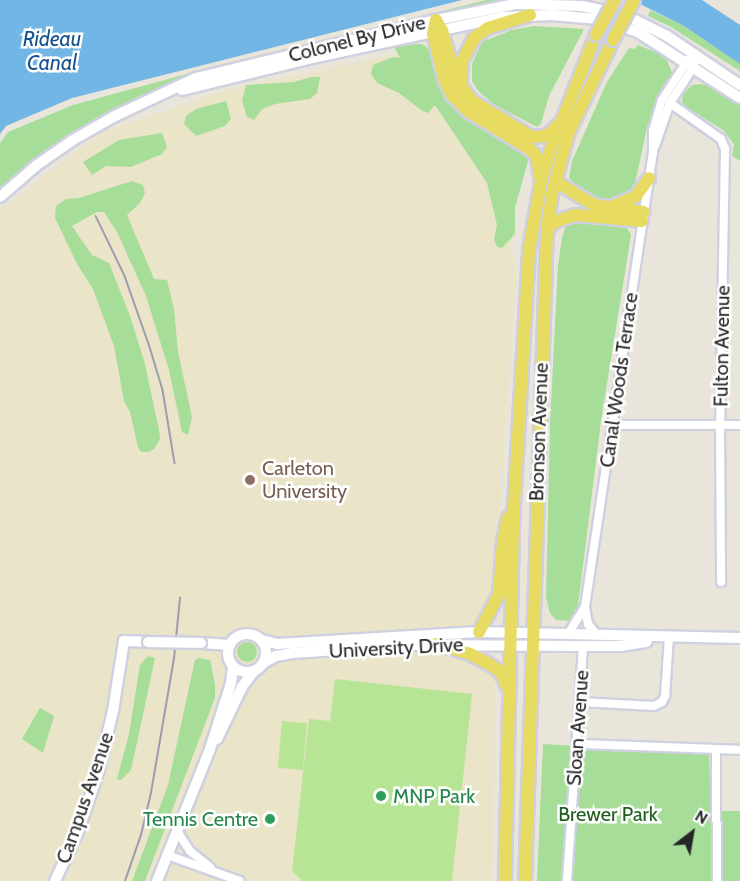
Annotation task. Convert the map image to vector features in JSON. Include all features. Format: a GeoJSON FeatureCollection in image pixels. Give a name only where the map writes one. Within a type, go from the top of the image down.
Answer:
{"type":"FeatureCollection","features":[{"type":"Feature","properties":{"kind":"main road","name":"Bronson Avenue"},"geometry":{"type":"LineString","coordinates":[[505,881],[508,691],[515,488],[529,250],[541,181],[558,125],[596,34],[615,0]]}},
{"type":"Feature","properties":{"kind":"main road","name":"Bronson Avenue"},"geometry":{"type":"LineString","coordinates":[[525,881],[547,231],[555,181],[575,115],[634,0]]}},
{"type":"Feature","properties":{"kind":"main road"},"geometry":{"type":"LineString","coordinates":[[461,88],[462,61],[474,38],[488,28],[530,15]]}},
{"type":"Feature","properties":{"kind":"main road"},"geometry":{"type":"LineString","coordinates":[[436,20],[445,81],[452,95],[468,111],[531,150],[538,161],[541,181]]}},
{"type":"Feature","properties":{"kind":"main road"},"geometry":{"type":"LineString","coordinates":[[438,32],[461,88],[477,104],[527,135],[547,136],[558,125]]}},
{"type":"Feature","properties":{"kind":"main road"},"geometry":{"type":"LineString","coordinates":[[607,208],[630,201],[649,178]]}},
{"type":"Feature","properties":{"kind":"main road"},"geometry":{"type":"LineString","coordinates":[[555,181],[594,205],[643,217]]}},
{"type":"Feature","properties":{"kind":"main road"},"geometry":{"type":"LineString","coordinates":[[547,231],[555,222],[576,215],[643,217]]}},
{"type":"Feature","properties":{"kind":"main road"},"geometry":{"type":"LineString","coordinates":[[479,632],[499,594],[503,541],[515,488]]}},
{"type":"Feature","properties":{"kind":"main road"},"geometry":{"type":"LineString","coordinates":[[436,644],[470,654],[498,669],[504,676],[508,691]]}},
{"type":"Feature","properties":{"kind":"street","name":"Colonel By Drive"},"geometry":{"type":"LineString","coordinates":[[0,197],[73,140],[115,116],[196,78],[436,20],[515,4],[582,6],[625,15],[647,24],[740,85]]}},
{"type":"Feature","properties":{"kind":"street","name":"Colonel By Drive"},"geometry":{"type":"LineString","coordinates":[[173,90],[504,17],[530,15],[576,16],[628,27],[690,64],[740,98]]}},
{"type":"Feature","properties":{"kind":"street","name":"Canal Woods Terrace"},"geometry":{"type":"LineString","coordinates":[[568,634],[585,607],[653,153],[653,131],[658,106],[696,55]]}},
{"type":"Feature","properties":{"kind":"street","name":"Canal Woods Terrace"},"geometry":{"type":"LineString","coordinates":[[653,153],[670,103],[690,64]]}},
{"type":"Feature","properties":{"kind":"street","name":"Fulton Avenue"},"geometry":{"type":"LineString","coordinates":[[670,103],[721,139],[725,145],[720,425],[721,582]]}},
{"type":"Feature","properties":{"kind":"street"},"geometry":{"type":"LineString","coordinates":[[612,425],[740,425]]}},
{"type":"Feature","properties":{"kind":"street"},"geometry":{"type":"LineString","coordinates":[[585,607],[588,624],[597,635]]}},
{"type":"Feature","properties":{"kind":"street","name":"University Drive"},"geometry":{"type":"LineString","coordinates":[[262,640],[277,644],[479,632],[510,639]]}},
{"type":"Feature","properties":{"kind":"street"},"geometry":{"type":"LineString","coordinates":[[157,881],[210,749],[231,683],[233,666],[228,656],[230,645],[235,638],[246,634],[262,640],[266,652],[259,667],[210,749]]}},
{"type":"Feature","properties":{"kind":"street"},"geometry":{"type":"LineString","coordinates":[[532,640],[568,634],[740,638]]}},
{"type":"Feature","properties":{"kind":"street"},"geometry":{"type":"LineString","coordinates":[[510,639],[583,646],[621,646],[669,638]]}},
{"type":"Feature","properties":{"kind":"street"},"geometry":{"type":"LineString","coordinates":[[580,702],[654,706],[662,702],[665,696],[669,638]]}},
{"type":"Feature","properties":{"kind":"street","name":"University Drive"},"geometry":{"type":"LineString","coordinates":[[259,667],[276,657],[293,653],[510,639]]}},
{"type":"Feature","properties":{"kind":"street","name":"Campus Avenue"},"geometry":{"type":"LineString","coordinates":[[55,881],[78,829],[99,770],[112,720],[124,641],[230,645]]}},
{"type":"Feature","properties":{"kind":"street","name":"Sloan Avenue"},"geometry":{"type":"LineString","coordinates":[[567,881],[583,646]]}},
{"type":"Feature","properties":{"kind":"street"},"geometry":{"type":"LineString","coordinates":[[233,666],[243,671],[259,667]]}},
{"type":"Feature","properties":{"kind":"street"},"geometry":{"type":"LineString","coordinates":[[578,744],[740,750]]}},
{"type":"Feature","properties":{"kind":"street"},"geometry":{"type":"LineString","coordinates":[[716,750],[717,881]]}},
{"type":"Feature","properties":{"kind":"street"},"geometry":{"type":"LineString","coordinates":[[177,831],[197,858],[230,878]]}},
{"type":"Feature","properties":{"kind":"street"},"geometry":{"type":"LineString","coordinates":[[167,855],[240,881]]}},
{"type":"Feature","properties":{"kind":"shaded area","name":"Carleton University"},"geometry":{"type":"Polygon","coordinates":[[[421,49],[506,210],[516,277],[489,664],[495,678],[492,881],[0,881],[0,210],[101,133],[226,90],[421,49]]]}},
{"type":"Feature","properties":{"kind":"green space"},"geometry":{"type":"Polygon","coordinates":[[[487,0],[521,0],[494,2],[443,13],[174,83],[94,120],[50,148],[0,189],[0,143],[8,132],[73,105],[216,66],[487,0]]]}},
{"type":"Feature","properties":{"kind":"green space"},"geometry":{"type":"Polygon","coordinates":[[[650,10],[684,26],[740,64],[740,71],[671,27],[648,16],[650,10]]]}},
{"type":"Feature","properties":{"kind":"green space"},"geometry":{"type":"Polygon","coordinates":[[[534,26],[584,29],[549,96],[541,124],[537,127],[495,105],[479,92],[472,81],[472,64],[482,42],[512,30],[534,26]]]}},
{"type":"Feature","properties":{"kind":"green space"},"geometry":{"type":"Polygon","coordinates":[[[422,44],[432,51],[442,85],[530,154],[515,208],[515,234],[502,248],[497,247],[494,239],[497,225],[487,183],[435,105],[428,113],[421,110],[399,93],[377,83],[371,74],[373,65],[393,57],[400,58],[394,47],[422,44]]]}},
{"type":"Feature","properties":{"kind":"green space"},"geometry":{"type":"Polygon","coordinates":[[[638,45],[665,56],[672,72],[647,127],[635,184],[624,196],[616,200],[602,200],[578,187],[569,178],[572,161],[607,82],[629,48],[634,49],[638,45]]]}},
{"type":"Feature","properties":{"kind":"green space"},"geometry":{"type":"Polygon","coordinates":[[[320,77],[317,93],[310,99],[275,104],[262,109],[254,120],[247,117],[242,101],[246,85],[294,82],[320,77]]]}},
{"type":"Feature","properties":{"kind":"green space"},"geometry":{"type":"Polygon","coordinates":[[[692,85],[711,86],[740,105],[740,161],[732,156],[734,144],[723,130],[682,102],[683,93],[692,85]]]}},
{"type":"Feature","properties":{"kind":"green space"},"geometry":{"type":"Polygon","coordinates":[[[226,101],[231,119],[225,126],[196,136],[184,124],[186,116],[196,109],[226,101]]]}},
{"type":"Feature","properties":{"kind":"green space"},"geometry":{"type":"Polygon","coordinates":[[[162,133],[167,147],[162,154],[131,167],[106,166],[92,175],[83,162],[119,140],[162,133]]]}},
{"type":"Feature","properties":{"kind":"green space"},"geometry":{"type":"Polygon","coordinates":[[[132,181],[143,185],[145,193],[140,203],[127,215],[154,279],[167,280],[174,309],[178,352],[192,417],[188,435],[182,432],[169,370],[146,296],[117,232],[104,212],[97,212],[72,226],[92,255],[109,263],[130,316],[145,364],[159,430],[160,439],[154,449],[148,452],[141,452],[138,447],[130,412],[124,401],[114,346],[93,289],[77,264],[55,218],[56,206],[66,199],[79,198],[132,181]]]}},
{"type":"Feature","properties":{"kind":"green space"},"geometry":{"type":"Polygon","coordinates":[[[593,219],[602,225],[627,228],[631,235],[601,421],[578,606],[574,621],[556,620],[550,613],[546,598],[550,423],[558,266],[562,237],[568,221],[593,219]]]}},
{"type":"Feature","properties":{"kind":"green space"},"geometry":{"type":"Polygon","coordinates":[[[247,642],[254,645],[257,652],[254,659],[247,662],[240,659],[237,652],[240,645],[247,642]]]}},
{"type":"Feature","properties":{"kind":"green space"},"geometry":{"type":"Polygon","coordinates":[[[148,656],[155,658],[138,738],[131,770],[121,780],[117,779],[129,734],[140,665],[148,656]]]}},
{"type":"Feature","properties":{"kind":"green space"},"geometry":{"type":"Polygon","coordinates":[[[199,658],[210,660],[215,684],[215,698],[145,881],[132,881],[168,785],[195,660],[199,658]]]}},
{"type":"Feature","properties":{"kind":"green space","name":"MNP Park"},"geometry":{"type":"Polygon","coordinates":[[[335,679],[472,694],[452,881],[302,881],[292,871],[309,719],[330,721],[335,679]]]}},
{"type":"Feature","properties":{"kind":"green space"},"geometry":{"type":"Polygon","coordinates":[[[40,708],[54,716],[43,753],[22,739],[40,708]]]}},
{"type":"Feature","properties":{"kind":"green space"},"geometry":{"type":"Polygon","coordinates":[[[282,721],[307,723],[303,770],[278,768],[282,721]]]}},
{"type":"Feature","properties":{"kind":"green space","name":"Brewer Park"},"geometry":{"type":"Polygon","coordinates":[[[543,744],[709,754],[711,811],[740,811],[740,881],[537,881],[543,744]]]}},
{"type":"Feature","properties":{"kind":"water","name":"Rideau Canal"},"geometry":{"type":"Polygon","coordinates":[[[0,0],[462,0],[72,98],[6,126],[0,134],[0,0]]]}},
{"type":"Feature","properties":{"kind":"water"},"geometry":{"type":"Polygon","coordinates":[[[632,0],[702,0],[740,25],[740,64],[684,26],[632,0]]]}},
{"type":"Feature","properties":{"kind":"tram line"},"geometry":{"type":"LineString","coordinates":[[96,216],[125,276],[149,344],[163,390],[175,463]]}},
{"type":"Feature","properties":{"kind":"tram line"},"geometry":{"type":"LineString","coordinates":[[125,881],[141,835],[151,793],[174,659],[180,598]]}},
{"type":"Feature","properties":{"kind":"place","name":"Carleton University"},"geometry":{"type":"Point","coordinates":[250,480]}},
{"type":"Feature","properties":{"kind":"place","name":"MNP Park"},"geometry":{"type":"Point","coordinates":[381,796]}},
{"type":"Feature","properties":{"kind":"place","name":"Tennis Centre"},"geometry":{"type":"Point","coordinates":[270,819]}}]}
